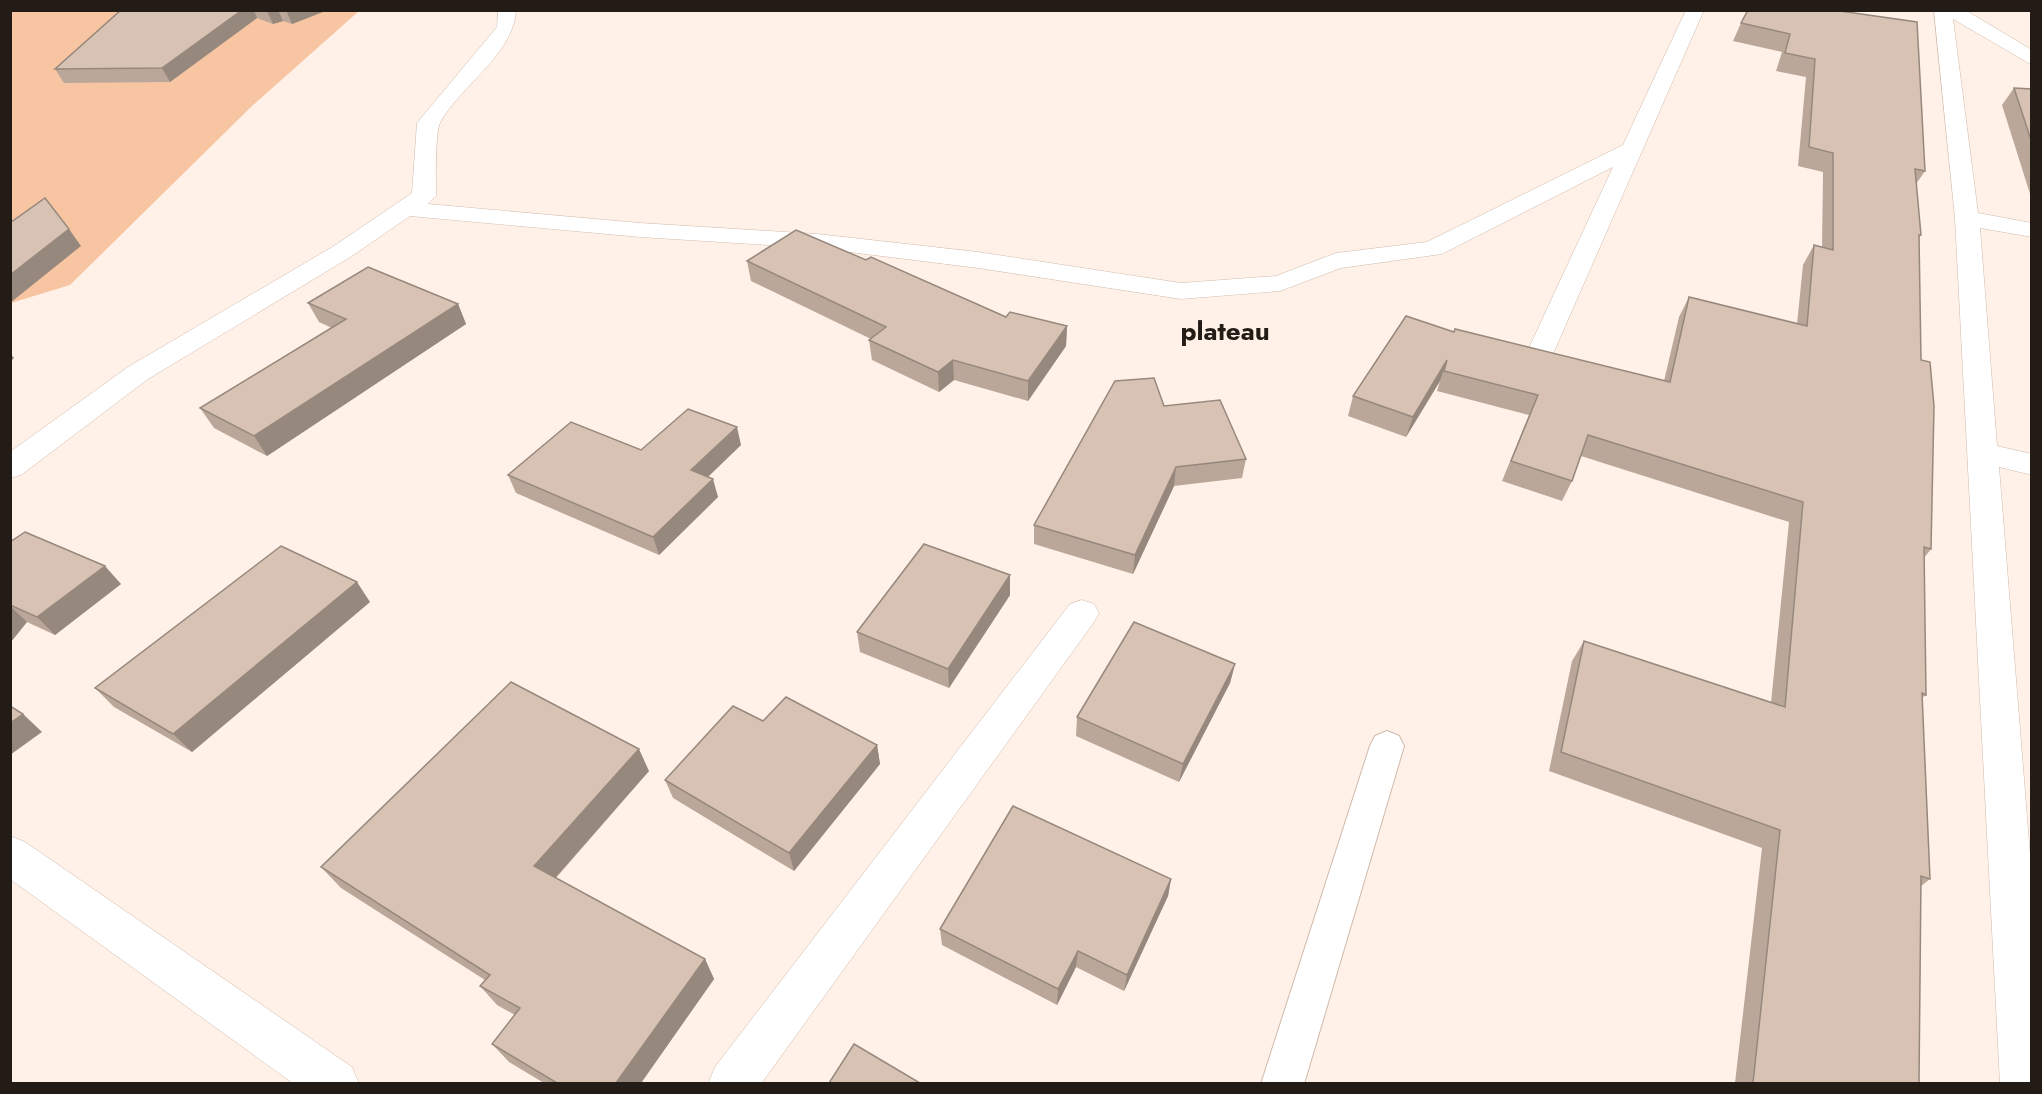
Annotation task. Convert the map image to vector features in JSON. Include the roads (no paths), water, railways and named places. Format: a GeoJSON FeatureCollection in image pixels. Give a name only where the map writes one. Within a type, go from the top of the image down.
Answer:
{"type":"FeatureCollection","features":[{"type":"Feature","properties":{"kind":"street"},"geometry":{"type":"LineString","coordinates":[[10,468],[138,373],[343,251],[424,196],[428,123],[479,64],[506,27],[507,10]]}},
{"type":"Feature","properties":{"kind":"street"},"geometry":{"type":"LineString","coordinates":[[1542,350],[1695,10]]}},
{"type":"Feature","properties":{"kind":"street"},"geometry":{"type":"LineString","coordinates":[[1943,10],[1967,218],[1982,452],[2025,978],[2024,1083]]}},
{"type":"Feature","properties":{"kind":"street"},"geometry":{"type":"LineString","coordinates":[[1951,10],[2031,59]]}},
{"type":"Feature","properties":{"kind":"street"},"geometry":{"type":"LineString","coordinates":[[406,209],[640,230],[817,241],[978,260],[1181,291],[1280,283],[1336,261],[1432,249],[1632,149]]}},
{"type":"Feature","properties":{"kind":"street"},"geometry":{"type":"LineString","coordinates":[[1967,218],[2031,230]]}},
{"type":"Feature","properties":{"kind":"street"},"geometry":{"type":"LineString","coordinates":[[1982,452],[2031,465]]}},
{"type":"Feature","properties":{"kind":"street"},"geometry":{"type":"LineString","coordinates":[[732,1083],[1083,612]]}},
{"type":"Feature","properties":{"kind":"street"},"geometry":{"type":"LineString","coordinates":[[10,855],[333,1083]]}},
{"type":"Feature","properties":{"kind":"lane"},"geometry":{"type":"LineString","coordinates":[[1282,1083],[1388,746]]}},
{"type":"Feature","properties":{"kind":"district","name":"plateau"},"geometry":{"type":"Point","coordinates":[1225,331]}}]}
